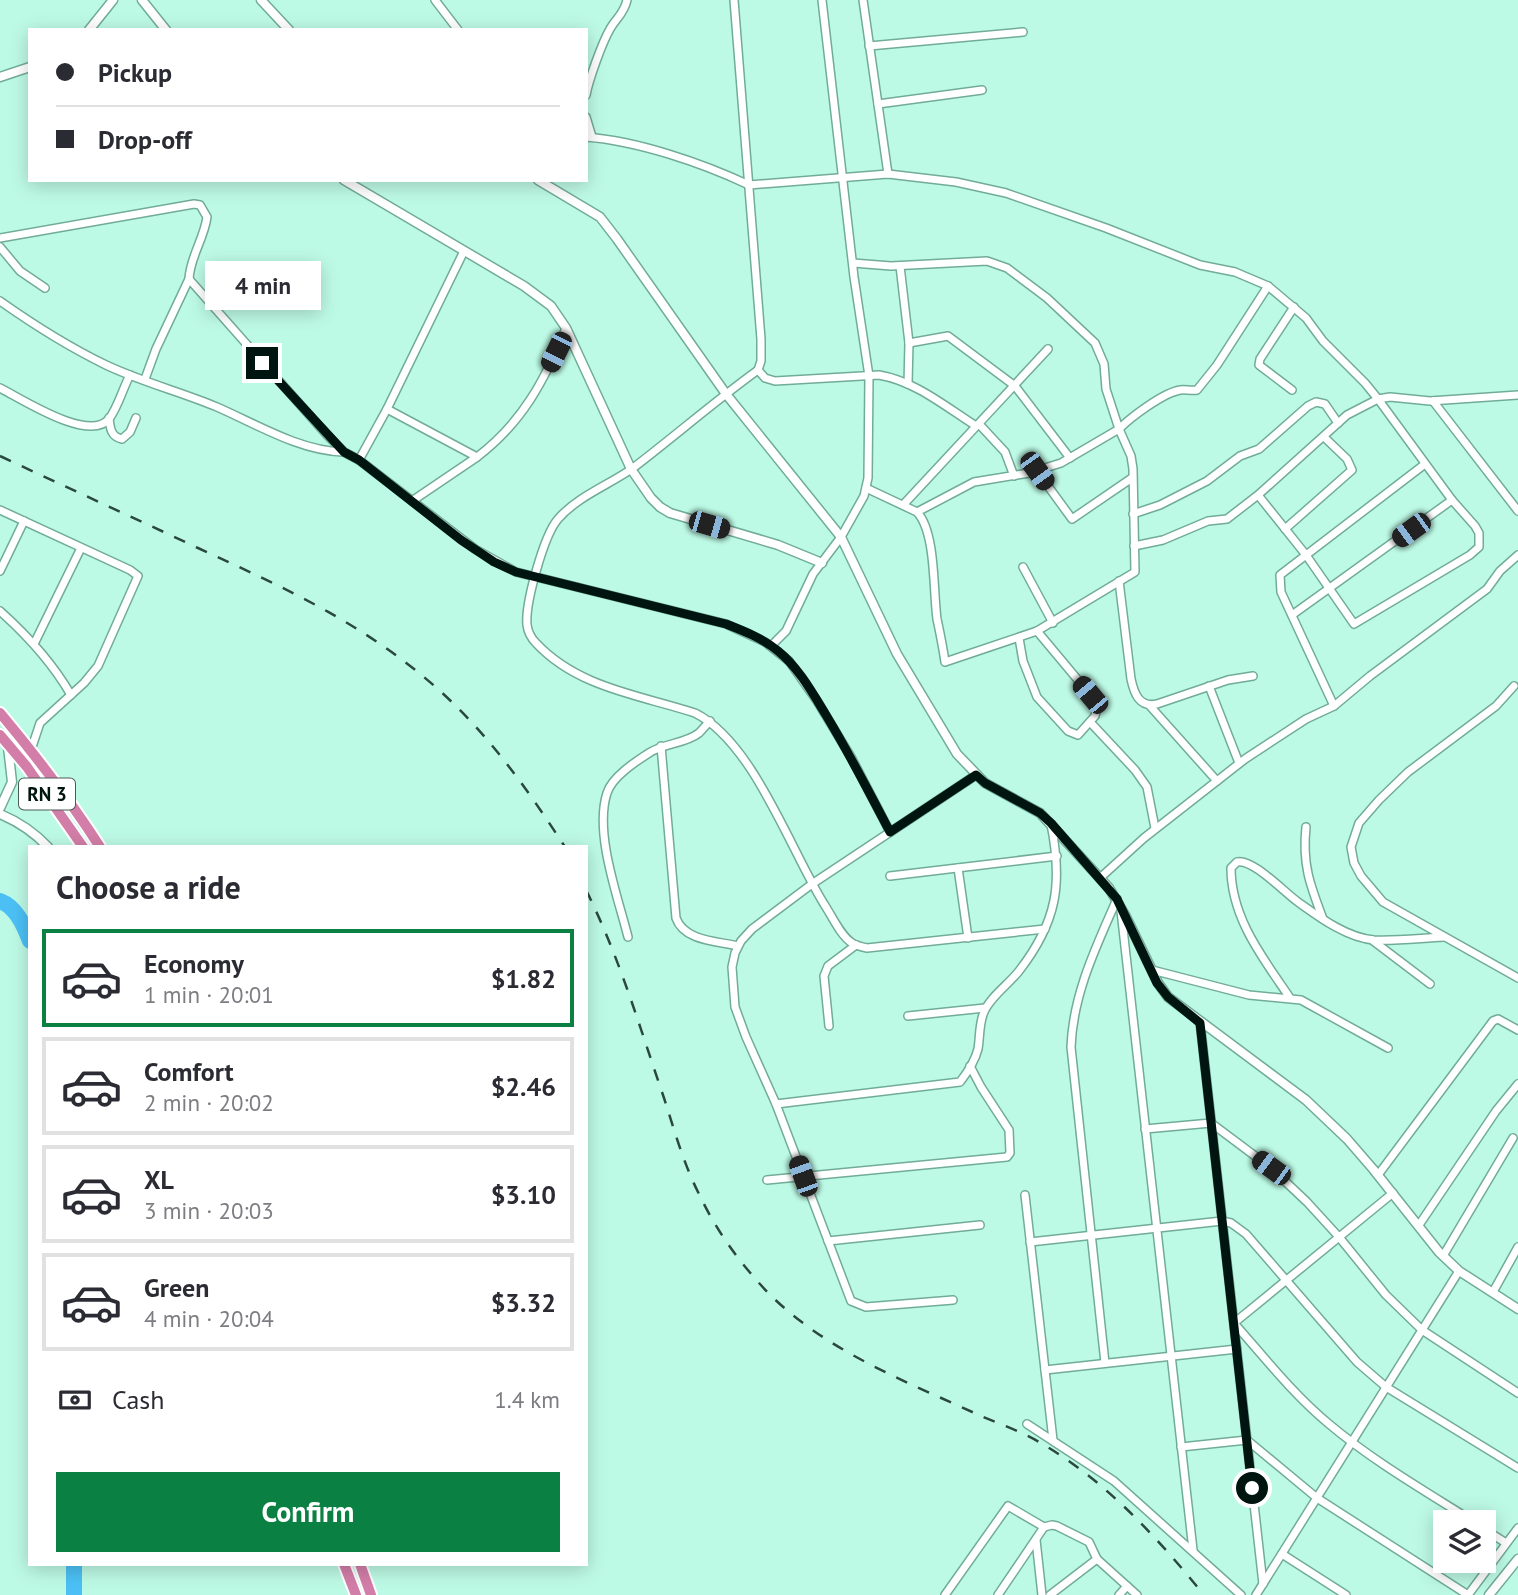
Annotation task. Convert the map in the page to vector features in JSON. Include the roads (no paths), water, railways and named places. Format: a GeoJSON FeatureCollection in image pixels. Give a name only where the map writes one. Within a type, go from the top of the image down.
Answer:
{"type":"FeatureCollection","features":[{"type":"Feature","properties":{"kind":"highway","name":"RN 3"},"geometry":{"type":"LineString","coordinates":[[0,713],[76,809],[99,845]]}},
{"type":"Feature","properties":{"kind":"highway","name":"RN 3"},"geometry":{"type":"LineString","coordinates":[[4,739],[82,845]]}},
{"type":"Feature","properties":{"kind":"highway"},"geometry":{"type":"LineString","coordinates":[[345,1566],[356,1595]]}},
{"type":"Feature","properties":{"kind":"highway"},"geometry":{"type":"LineString","coordinates":[[361,1566],[371,1595]]}},
{"type":"Feature","properties":{"kind":"street"},"geometry":{"type":"LineString","coordinates":[[91,28],[113,0]]}},
{"type":"Feature","properties":{"kind":"street"},"geometry":{"type":"LineString","coordinates":[[142,0],[164,28]]}},
{"type":"Feature","properties":{"kind":"street"},"geometry":{"type":"LineString","coordinates":[[261,0],[287,28]]}},
{"type":"Feature","properties":{"kind":"street"},"geometry":{"type":"LineString","coordinates":[[435,0],[456,28]]}},
{"type":"Feature","properties":{"kind":"street"},"geometry":{"type":"LineString","coordinates":[[588,89],[604,41],[625,10],[627,0]]}},
{"type":"Feature","properties":{"kind":"street"},"geometry":{"type":"LineString","coordinates":[[734,0],[761,361],[758,370],[631,469],[572,506],[557,519],[548,534],[529,605],[529,633],[537,644],[567,668],[591,682],[668,705],[710,721],[755,777],[811,884],[843,934],[856,945],[867,948],[1045,929]]}},
{"type":"Feature","properties":{"kind":"street"},"geometry":{"type":"LineString","coordinates":[[771,646],[786,631],[803,593],[841,537],[864,496],[868,478],[869,376],[822,0]]}},
{"type":"Feature","properties":{"kind":"street"},"geometry":{"type":"LineString","coordinates":[[863,0],[888,174]]}},
{"type":"Feature","properties":{"kind":"street"},"geometry":{"type":"LineString","coordinates":[[869,46],[1023,32]]}},
{"type":"Feature","properties":{"kind":"street"},"geometry":{"type":"LineString","coordinates":[[0,77],[28,68]]}},
{"type":"Feature","properties":{"kind":"street"},"geometry":{"type":"LineString","coordinates":[[878,104],[982,90]]}},
{"type":"Feature","properties":{"kind":"street"},"geometry":{"type":"LineString","coordinates":[[589,137],[627,142],[732,177],[749,186],[888,174],[956,182],[1006,193],[1106,228],[1191,262],[1236,272],[1268,286],[1306,318],[1323,341],[1378,399],[1424,464],[1479,533],[1479,547],[1357,624],[1351,622],[1306,555],[1258,495]]}},
{"type":"Feature","properties":{"kind":"street"},"geometry":{"type":"LineString","coordinates":[[347,182],[538,295],[551,306],[566,328],[631,469],[660,508],[778,545],[822,563]]}},
{"type":"Feature","properties":{"kind":"street"},"geometry":{"type":"LineString","coordinates":[[541,182],[600,217],[726,394],[841,537],[897,654],[957,754],[985,783],[1040,813],[1100,878],[1119,903],[1168,997],[1306,1100],[1347,1139],[1443,1256],[1459,1271],[1518,1309]]}},
{"type":"Feature","properties":{"kind":"street"},"geometry":{"type":"LineString","coordinates":[[0,238],[200,205],[207,217],[205,231],[190,265],[189,279],[156,349],[145,380]]}},
{"type":"Feature","properties":{"kind":"street"},"geometry":{"type":"LineString","coordinates":[[0,247],[20,271],[45,288]]}},
{"type":"Feature","properties":{"kind":"street"},"geometry":{"type":"LineString","coordinates":[[359,460],[387,409],[464,251]]}},
{"type":"Feature","properties":{"kind":"street"},"geometry":{"type":"LineString","coordinates":[[853,263],[900,266],[987,261],[1007,268],[1046,298],[1096,344],[1104,364],[1106,389],[1131,456],[1135,572],[1037,631],[945,662],[925,524],[917,512],[866,488]]}},
{"type":"Feature","properties":{"kind":"street"},"geometry":{"type":"LineString","coordinates":[[900,266],[909,343],[908,384]]}},
{"type":"Feature","properties":{"kind":"street"},"geometry":{"type":"LineString","coordinates":[[189,279],[298,404],[344,452],[359,460],[494,562],[536,578],[726,624],[750,633],[771,646],[789,661],[817,701],[851,757],[890,832]]}},
{"type":"Feature","properties":{"kind":"street"},"geometry":{"type":"LineString","coordinates":[[917,512],[974,482],[1037,471],[1070,458],[1119,429],[1132,416],[1157,401],[1180,390],[1197,390],[1217,365],[1268,286]]}},
{"type":"Feature","properties":{"kind":"street"},"geometry":{"type":"LineString","coordinates":[[0,301],[44,331],[106,365],[188,394],[298,442],[328,451],[344,452]]}},
{"type":"Feature","properties":{"kind":"street"},"geometry":{"type":"LineString","coordinates":[[1292,390],[1259,365],[1259,359],[1294,307]]}},
{"type":"Feature","properties":{"kind":"street"},"geometry":{"type":"LineString","coordinates":[[412,501],[477,457],[508,432],[536,393],[566,328]]}},
{"type":"Feature","properties":{"kind":"street"},"geometry":{"type":"LineString","coordinates":[[909,343],[948,336],[1014,386],[1070,458]]}},
{"type":"Feature","properties":{"kind":"street"},"geometry":{"type":"LineString","coordinates":[[902,505],[1048,349]]}},
{"type":"Feature","properties":{"kind":"street"},"geometry":{"type":"LineString","coordinates":[[758,370],[765,378],[775,381],[894,377],[978,425],[1005,452],[1014,476]]}},
{"type":"Feature","properties":{"kind":"street"},"geometry":{"type":"LineString","coordinates":[[0,388],[84,427],[103,424],[109,418],[130,374]]}},
{"type":"Feature","properties":{"kind":"street"},"geometry":{"type":"LineString","coordinates":[[1134,546],[1163,540],[1208,521],[1223,521],[1258,495],[1347,415],[1378,399],[1390,397],[1433,401],[1518,394]]}},
{"type":"Feature","properties":{"kind":"street"},"geometry":{"type":"LineString","coordinates":[[1433,401],[1503,488],[1518,511]]}},
{"type":"Feature","properties":{"kind":"street"},"geometry":{"type":"LineString","coordinates":[[1133,514],[1160,505],[1207,481],[1240,456],[1259,449],[1316,402],[1325,404],[1338,423]]}},
{"type":"Feature","properties":{"kind":"street"},"geometry":{"type":"LineString","coordinates":[[387,409],[477,457]]}},
{"type":"Feature","properties":{"kind":"street"},"geometry":{"type":"LineString","coordinates":[[109,418],[113,435],[122,439],[130,432],[136,418]]}},
{"type":"Feature","properties":{"kind":"street"},"geometry":{"type":"LineString","coordinates":[[1285,529],[1352,470],[1347,459],[1324,437]]}},
{"type":"Feature","properties":{"kind":"street"},"geometry":{"type":"LineString","coordinates":[[1334,706],[1282,592],[1280,575],[1424,464]]}},
{"type":"Feature","properties":{"kind":"street"},"geometry":{"type":"LineString","coordinates":[[1037,471],[1072,519],[1132,478]]}},
{"type":"Feature","properties":{"kind":"street"},"geometry":{"type":"LineString","coordinates":[[1292,615],[1452,500]]}},
{"type":"Feature","properties":{"kind":"street"},"geometry":{"type":"LineString","coordinates":[[0,510],[138,576],[98,666],[92,675],[40,723],[31,750]]}},
{"type":"Feature","properties":{"kind":"street"},"geometry":{"type":"LineString","coordinates":[[0,570],[24,521]]}},
{"type":"Feature","properties":{"kind":"street"},"geometry":{"type":"LineString","coordinates":[[34,644],[81,548]]}},
{"type":"Feature","properties":{"kind":"street"},"geometry":{"type":"LineString","coordinates":[[1100,878],[1155,828],[1239,763],[1306,719],[1334,706],[1487,589],[1500,571],[1518,555]]}},
{"type":"Feature","properties":{"kind":"street"},"geometry":{"type":"LineString","coordinates":[[1023,567],[1053,623]]}},
{"type":"Feature","properties":{"kind":"street"},"geometry":{"type":"LineString","coordinates":[[1119,581],[1126,648],[1134,690],[1139,699],[1150,706],[1217,781]]}},
{"type":"Feature","properties":{"kind":"street"},"geometry":{"type":"LineString","coordinates":[[0,611],[34,644],[60,676],[71,695]]}},
{"type":"Feature","properties":{"kind":"street"},"geometry":{"type":"LineString","coordinates":[[1019,638],[1023,662],[1037,697],[1068,731],[1074,734],[1082,732],[1095,716],[1098,704],[1037,631]]}},
{"type":"Feature","properties":{"kind":"street"},"geometry":{"type":"LineString","coordinates":[[1150,706],[1228,680],[1252,676]]}},
{"type":"Feature","properties":{"kind":"street"},"geometry":{"type":"LineString","coordinates":[[1209,686],[1239,763]]}},
{"type":"Feature","properties":{"kind":"street"},"geometry":{"type":"LineString","coordinates":[[1514,686],[1496,706],[1408,772],[1359,823],[1351,847],[1354,863],[1369,888],[1383,902],[1518,978]]}},
{"type":"Feature","properties":{"kind":"street"},"geometry":{"type":"LineString","coordinates":[[628,936],[605,849],[604,810],[607,793],[614,781],[661,746],[698,733],[710,721]]}},
{"type":"Feature","properties":{"kind":"street"},"geometry":{"type":"LineString","coordinates":[[1090,722],[1135,770],[1147,787],[1155,828]]}},
{"type":"Feature","properties":{"kind":"street"},"geometry":{"type":"LineString","coordinates":[[0,808],[12,782],[4,739]]}},
{"type":"Feature","properties":{"kind":"street"},"geometry":{"type":"LineString","coordinates":[[661,746],[676,918],[679,926],[693,936],[738,946]]}},
{"type":"Feature","properties":{"kind":"street"},"geometry":{"type":"LineString","coordinates":[[953,1300],[866,1307],[851,1301],[776,1104],[735,1007],[732,967],[738,946],[752,929],[811,884],[976,775]]}},
{"type":"Feature","properties":{"kind":"street"},"geometry":{"type":"LineString","coordinates":[[0,814],[16,820],[46,845]]}},
{"type":"Feature","properties":{"kind":"street"},"geometry":{"type":"LineString","coordinates":[[776,1104],[960,1082],[977,1051],[985,1008],[1021,969],[1051,916],[1057,890],[1057,856],[1051,823]]}},
{"type":"Feature","properties":{"kind":"street"},"geometry":{"type":"LineString","coordinates":[[1306,827],[1304,862],[1323,919]]}},
{"type":"Feature","properties":{"kind":"street"},"geometry":{"type":"LineString","coordinates":[[890,876],[1057,856]]}},
{"type":"Feature","properties":{"kind":"street"},"geometry":{"type":"LineString","coordinates":[[1290,998],[1256,947],[1241,918],[1231,883],[1231,869],[1237,862],[1249,862],[1323,919],[1372,940],[1430,985]]}},
{"type":"Feature","properties":{"kind":"street"},"geometry":{"type":"LineString","coordinates":[[958,868],[968,938]]}},
{"type":"Feature","properties":{"kind":"street"},"geometry":{"type":"LineString","coordinates":[[1119,903],[1193,1550]]}},
{"type":"Feature","properties":{"kind":"street"},"geometry":{"type":"LineString","coordinates":[[1105,1363],[1071,1047],[1081,987],[1119,903]]}},
{"type":"Feature","properties":{"kind":"street"},"geometry":{"type":"LineString","coordinates":[[1372,940],[1444,937]]}},
{"type":"Feature","properties":{"kind":"street"},"geometry":{"type":"LineString","coordinates":[[829,1026],[824,976],[828,966],[856,945]]}},
{"type":"Feature","properties":{"kind":"street"},"geometry":{"type":"LineString","coordinates":[[1152,970],[1249,995],[1290,998],[1310,1003],[1388,1048]]}},
{"type":"Feature","properties":{"kind":"street"},"geometry":{"type":"LineString","coordinates":[[908,1016],[985,1008]]}},
{"type":"Feature","properties":{"kind":"street"},"geometry":{"type":"LineString","coordinates":[[1378,1175],[1493,1021],[1498,1019],[1518,1030]]}},
{"type":"Feature","properties":{"kind":"street"},"geometry":{"type":"LineString","coordinates":[[1200,1023],[1263,1584]]}},
{"type":"Feature","properties":{"kind":"street"},"geometry":{"type":"LineString","coordinates":[[768,1180],[1007,1157],[1010,1153],[1009,1130],[970,1066]]}},
{"type":"Feature","properties":{"kind":"street"},"geometry":{"type":"LineString","coordinates":[[1419,1225],[1496,1111],[1517,1089]]}},
{"type":"Feature","properties":{"kind":"street"},"geometry":{"type":"LineString","coordinates":[[1145,1129],[1211,1124],[1271,1168],[1339,1237],[1386,1295],[1422,1330],[1518,1393]]}},
{"type":"Feature","properties":{"kind":"street"},"geometry":{"type":"LineString","coordinates":[[1443,1256],[1513,1138]]}},
{"type":"Feature","properties":{"kind":"street"},"geometry":{"type":"LineString","coordinates":[[1234,1322],[1393,1194]]}},
{"type":"Feature","properties":{"kind":"street"},"geometry":{"type":"LineString","coordinates":[[1024,1195],[1053,1440]]}},
{"type":"Feature","properties":{"kind":"street"},"geometry":{"type":"LineString","coordinates":[[1030,1242],[1222,1221],[1231,1223],[1246,1234],[1357,1362],[1386,1387],[1518,1468]]}},
{"type":"Feature","properties":{"kind":"street"},"geometry":{"type":"LineString","coordinates":[[828,1241],[980,1225]]}},
{"type":"Feature","properties":{"kind":"street"},"geometry":{"type":"LineString","coordinates":[[1493,1292],[1518,1247]]}},
{"type":"Feature","properties":{"kind":"street"},"geometry":{"type":"LineString","coordinates":[[1256,1595],[1459,1271]]}},
{"type":"Feature","properties":{"kind":"street"},"geometry":{"type":"LineString","coordinates":[[1234,1322],[1302,1399],[1352,1442],[1456,1510]]}},
{"type":"Feature","properties":{"kind":"street"},"geometry":{"type":"LineString","coordinates":[[1045,1370],[1237,1349]]}},
{"type":"Feature","properties":{"kind":"street"},"geometry":{"type":"LineString","coordinates":[[1027,1424],[1114,1481],[1241,1595]]}},
{"type":"Feature","properties":{"kind":"street"},"geometry":{"type":"LineString","coordinates":[[1181,1447],[1247,1440],[1317,1498],[1468,1595],[1518,1528]]}},
{"type":"Feature","properties":{"kind":"street"},"geometry":{"type":"LineString","coordinates":[[945,1595],[1008,1506],[1044,1527],[1057,1526],[1089,1542],[1097,1559],[1138,1595]]}},
{"type":"Feature","properties":{"kind":"street"},"geometry":{"type":"LineString","coordinates":[[998,1595],[1044,1527]]}},
{"type":"Feature","properties":{"kind":"street"},"geometry":{"type":"LineString","coordinates":[[1496,1537],[1506,1543]]}},
{"type":"Feature","properties":{"kind":"street"},"geometry":{"type":"LineString","coordinates":[[1036,1539],[1042,1595]]}},
{"type":"Feature","properties":{"kind":"street"},"geometry":{"type":"LineString","coordinates":[[1282,1554],[1346,1595]]}},
{"type":"Feature","properties":{"kind":"street"},"geometry":{"type":"LineString","coordinates":[[1050,1595],[1097,1559]]}},
{"type":"Feature","properties":{"kind":"street"},"geometry":{"type":"LineString","coordinates":[[1489,1595],[1518,1559]]}},
{"type":"Feature","properties":{"kind":"street"},"geometry":{"type":"LineString","coordinates":[[1119,1595],[1128,1586]]}},
{"type":"Feature","properties":{"kind":"waterway"},"geometry":{"type":"LineString","coordinates":[[0,901],[15,912],[28,936]]}},
{"type":"Feature","properties":{"kind":"waterway"},"geometry":{"type":"LineString","coordinates":[[74,1566],[74,1595]]}},
{"type":"Feature","properties":{"kind":"railway"},"geometry":{"type":"LineString","coordinates":[[0,456],[294,594],[383,646],[439,690],[475,726],[522,784],[564,845]]}},
{"type":"Feature","properties":{"kind":"railway"},"geometry":{"type":"LineString","coordinates":[[588,894],[619,966],[693,1181],[722,1236],[753,1276],[776,1301],[802,1322],[859,1358],[1025,1434],[1063,1457],[1128,1511],[1204,1595]]}}]}
